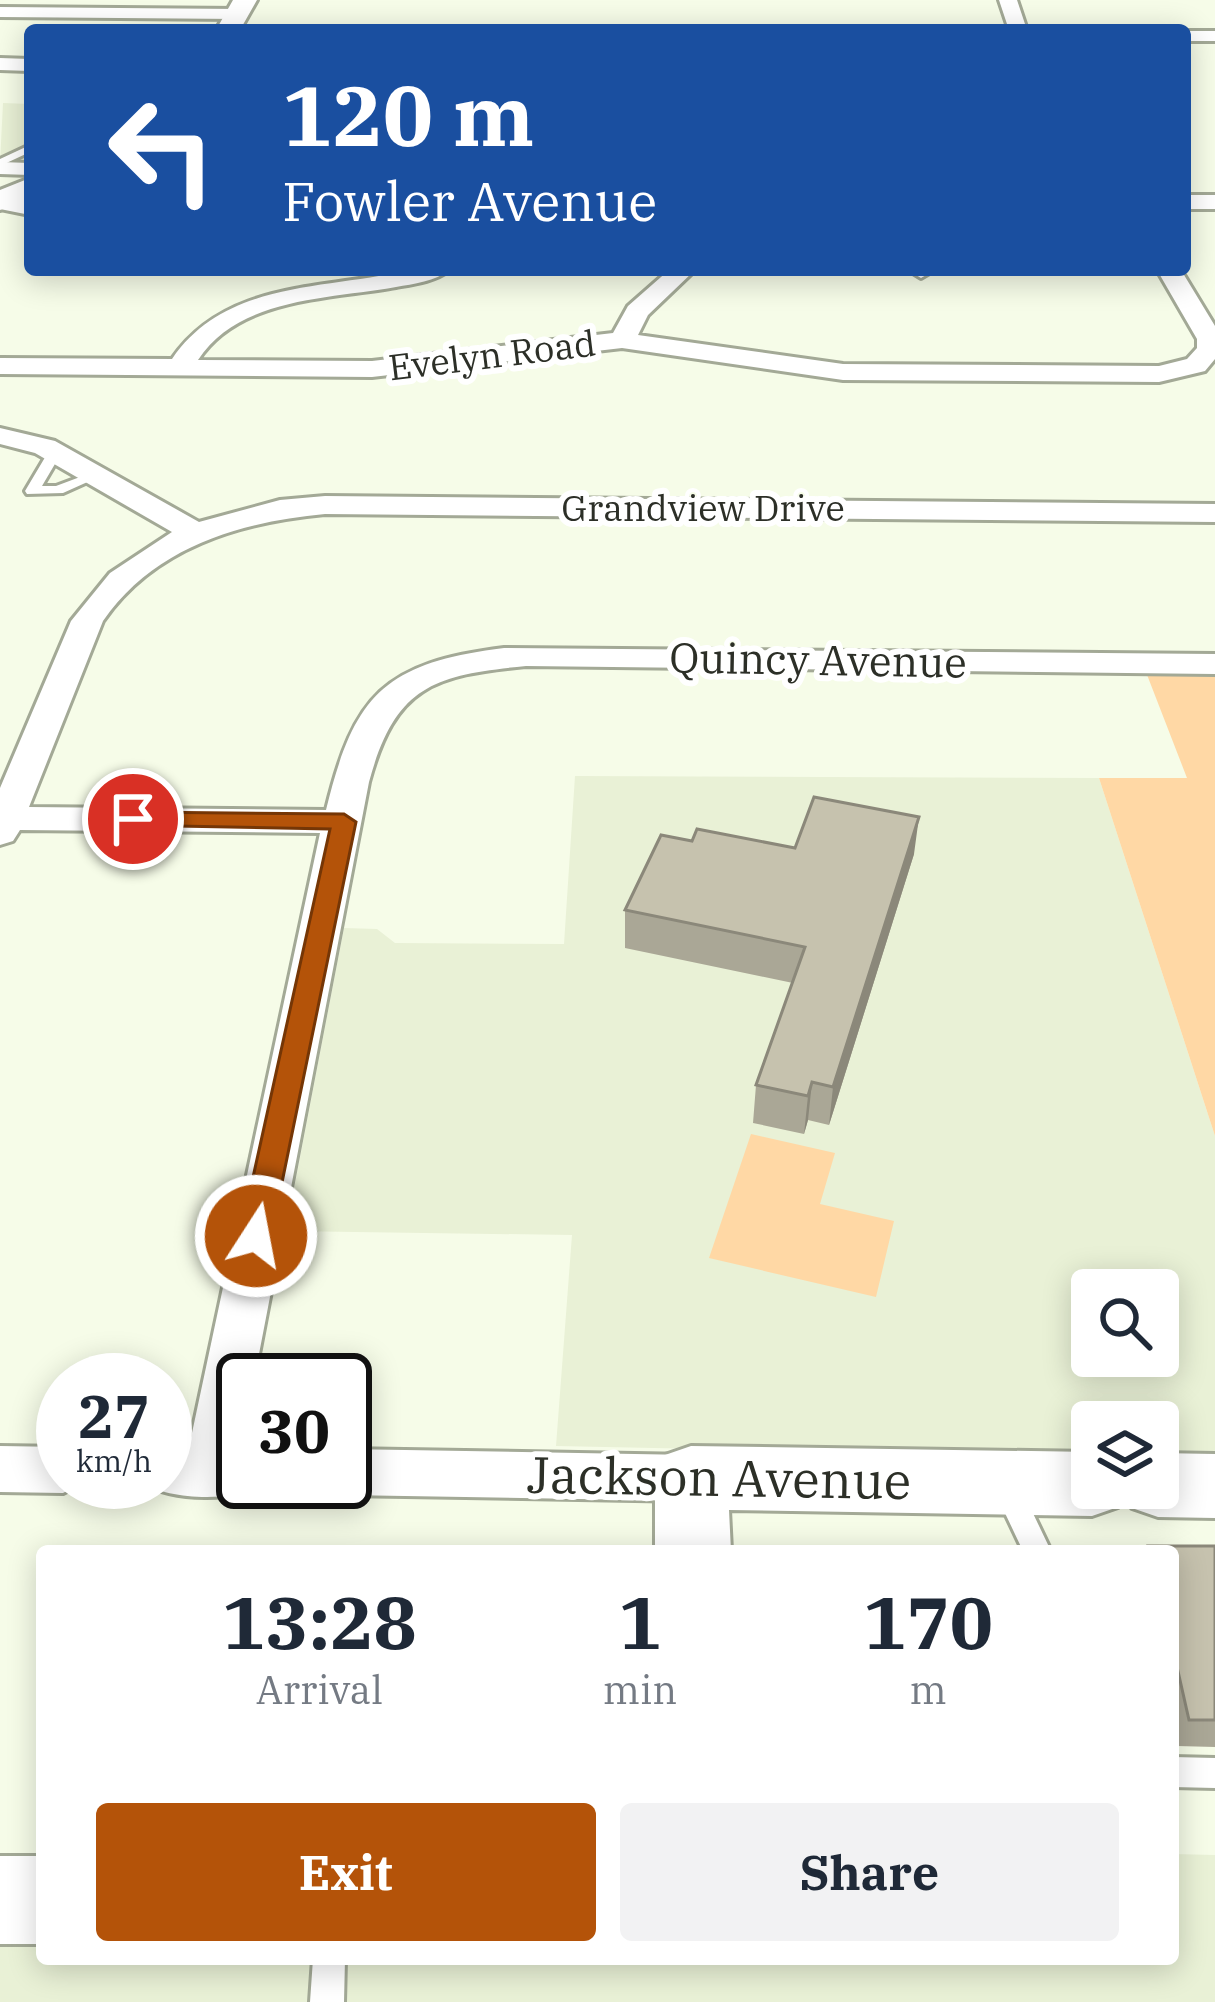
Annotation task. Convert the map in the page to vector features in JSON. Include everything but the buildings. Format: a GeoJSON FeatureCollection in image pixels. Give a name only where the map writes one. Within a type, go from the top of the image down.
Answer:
{"type":"FeatureCollection","features":[{"type":"Feature","properties":{"kind":"street"},"geometry":{"type":"LineString","coordinates":[[0,12],[171,6],[237,14]]}},
{"type":"Feature","properties":{"kind":"street"},"geometry":{"type":"LineString","coordinates":[[180,368],[200,334],[239,311],[407,276]]}},
{"type":"Feature","properties":{"kind":"street"},"geometry":{"type":"LineString","coordinates":[[622,340],[637,311],[676,276]]}},
{"type":"Feature","properties":{"kind":"street","name":"Evelyn Road"},"geometry":{"type":"LineString","coordinates":[[0,366],[372,369],[473,361],[578,342],[622,340],[843,372],[1135,376],[1196,365],[1210,349],[1210,339],[1172,276]]}},
{"type":"Feature","properties":{"kind":"street"},"geometry":{"type":"LineString","coordinates":[[0,436],[21,438],[55,452],[195,532]]}},
{"type":"Feature","properties":{"kind":"street","name":"Grandview Drive"},"geometry":{"type":"LineString","coordinates":[[3,825],[87,621],[100,601],[136,565],[195,532],[240,517],[325,505],[1215,513]]}},
{"type":"Feature","properties":{"kind":"street","name":"Quincy Avenue"},"geometry":{"type":"LineString","coordinates":[[344,822],[370,723],[392,696],[423,675],[455,665],[526,656],[1215,664]]}},
{"type":"Feature","properties":{"kind":"street"},"geometry":{"type":"LineString","coordinates":[[3,825],[344,822],[206,1470]]}},
{"type":"Feature","properties":{"kind":"street"},"geometry":{"type":"LineString","coordinates":[[0,1469],[36,1470]]}},
{"type":"Feature","properties":{"kind":"street","name":"Jackson Avenue"},"geometry":{"type":"LineString","coordinates":[[372,1472],[1071,1484]]}},
{"type":"Feature","properties":{"kind":"street"},"geometry":{"type":"LineString","coordinates":[[691,1478],[693,1545]]}},
{"type":"Feature","properties":{"kind":"street"},"geometry":{"type":"LineString","coordinates":[[1179,1485],[1215,1486]]}},
{"type":"Feature","properties":{"kind":"street"},"geometry":{"type":"LineString","coordinates":[[0,1900],[36,1900]]}},
{"type":"Feature","properties":{"kind":"lane"},"geometry":{"type":"LineString","coordinates":[[55,452],[32,491],[58,490],[96,476]]}},
{"type":"Feature","properties":{"kind":"lane"},"geometry":{"type":"LineString","coordinates":[[1004,1483],[1034,1545]]}},
{"type":"Feature","properties":{"kind":"lane"},"geometry":{"type":"LineString","coordinates":[[1179,1772],[1215,1773]]}},
{"type":"Feature","properties":{"kind":"lane"},"geometry":{"type":"LineString","coordinates":[[327,2002],[329,1965]]}},
{"type":"Feature","properties":{"kind":"shaded area"},"geometry":{"type":"Polygon","coordinates":[[[3,103],[24,104],[24,163],[0,163],[3,103]]]}},
{"type":"Feature","properties":{"kind":"shaded area"},"geometry":{"type":"Polygon","coordinates":[[[1144,667],[1215,669],[1215,1136],[1099,778],[1187,778],[1144,667]]]}},
{"type":"Feature","properties":{"kind":"shaded area"},"geometry":{"type":"Polygon","coordinates":[[[575,776],[1099,778],[1215,1136],[1215,1459],[1179,1458],[1179,1401],[1071,1401],[1071,1457],[556,1446],[572,1235],[286,1231],[344,928],[377,929],[395,943],[564,944],[575,776]]]}},
{"type":"Feature","properties":{"kind":"shaded area"},"geometry":{"type":"Polygon","coordinates":[[[751,1134],[835,1153],[820,1204],[894,1221],[876,1297],[709,1258],[751,1134]]]}},
{"type":"Feature","properties":{"kind":"shaded area"},"geometry":{"type":"Polygon","coordinates":[[[1179,1854],[1215,1855],[1215,2002],[0,2002],[0,1946],[36,1947],[36,1965],[1179,1965],[1179,1854]]]}},
{"type":"Feature","properties":{"kind":"route"},"geometry":{"type":"LineString","coordinates":[[133,819],[344,822],[256,1236]]}}]}
